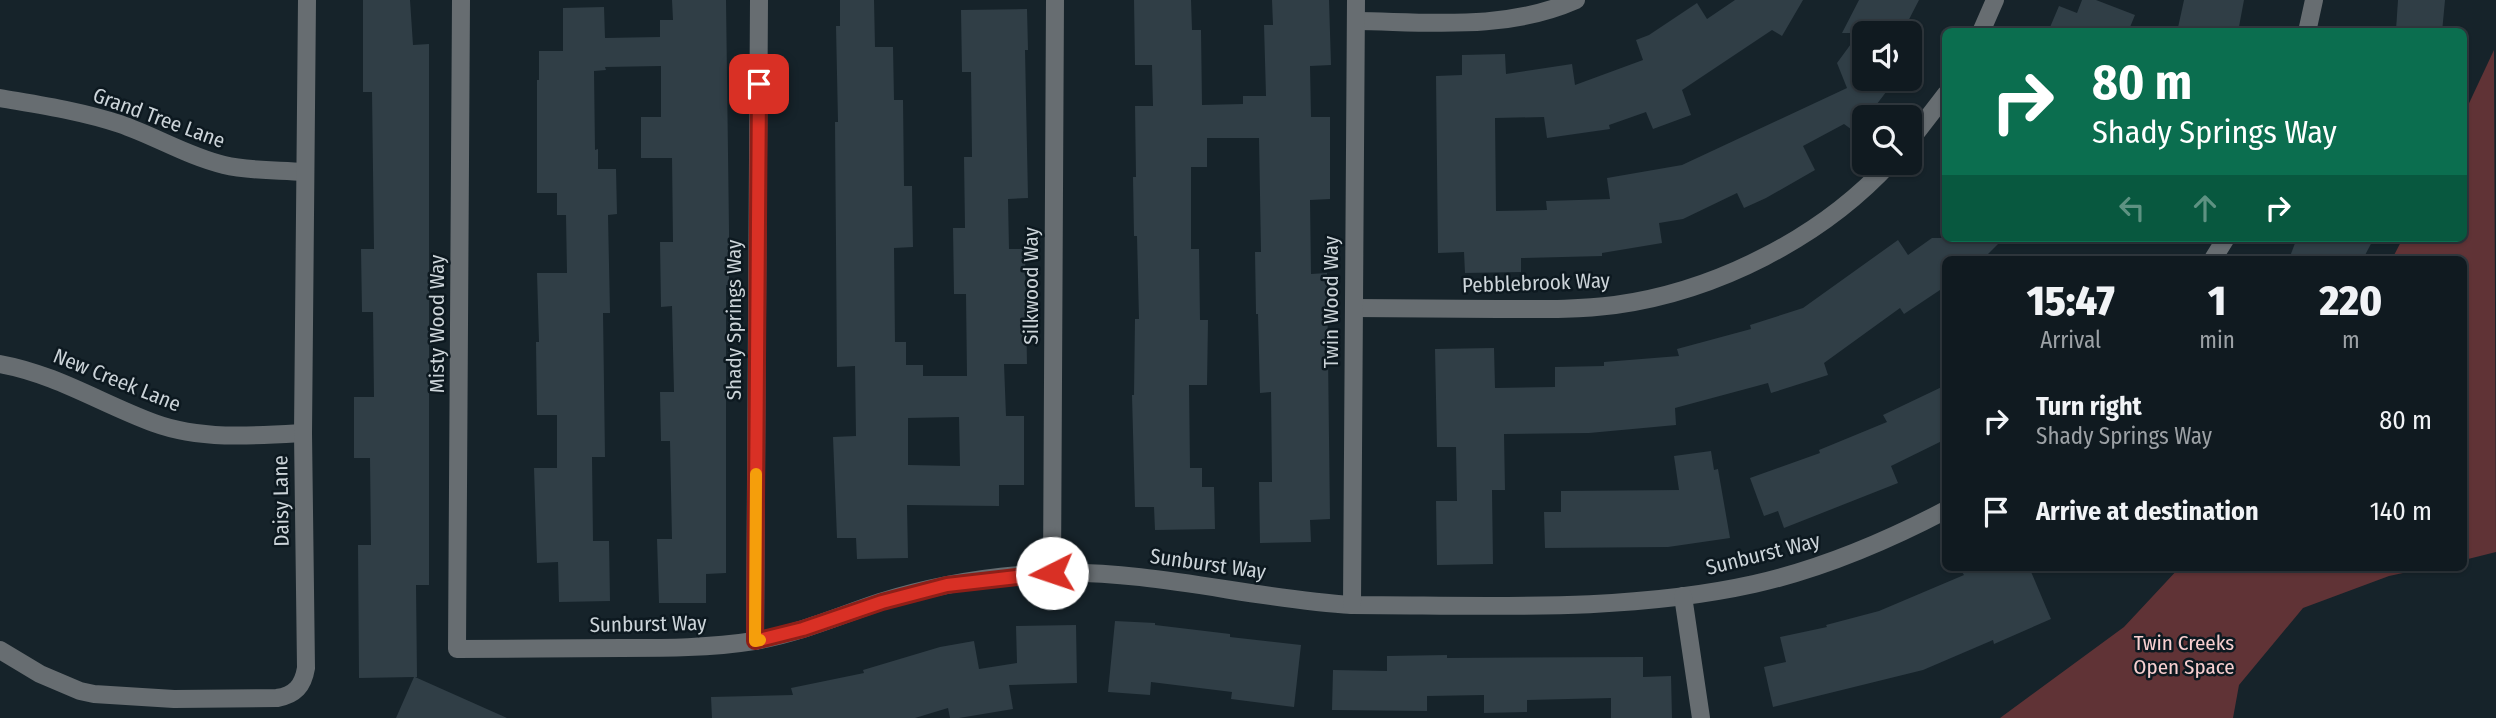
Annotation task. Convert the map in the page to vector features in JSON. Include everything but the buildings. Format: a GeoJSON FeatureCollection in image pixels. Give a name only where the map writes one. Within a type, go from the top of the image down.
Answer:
{"type":"FeatureCollection","features":[{"type":"Feature","properties":{"kind":"street","name":"Daisy Lane"},"geometry":{"type":"LineString","coordinates":[[0,650],[40,674],[94,694],[174,699],[277,698],[288,696],[303,682],[306,668],[303,433],[307,0]]}},
{"type":"Feature","properties":{"kind":"street","name":"Misty Wood Way"},"geometry":{"type":"LineString","coordinates":[[457,649],[461,0]]}},
{"type":"Feature","properties":{"kind":"street","name":"Shady Springs Way"},"geometry":{"type":"LineString","coordinates":[[755,641],[759,0]]}},
{"type":"Feature","properties":{"kind":"street","name":"Silkwood Way"},"geometry":{"type":"LineString","coordinates":[[1052,573],[1055,0]]}},
{"type":"Feature","properties":{"kind":"street","name":"Twin Wood Way"},"geometry":{"type":"LineString","coordinates":[[1352,605],[1356,0]]}},
{"type":"Feature","properties":{"kind":"street"},"geometry":{"type":"LineString","coordinates":[[1356,21],[1492,22],[1534,15],[1576,0]]}},
{"type":"Feature","properties":{"kind":"street"},"geometry":{"type":"LineString","coordinates":[[1983,28],[1995,0]]}},
{"type":"Feature","properties":{"kind":"street"},"geometry":{"type":"LineString","coordinates":[[2308,28],[2314,0]]}},
{"type":"Feature","properties":{"kind":"street","name":"Grand Tree Lane"},"geometry":{"type":"LineString","coordinates":[[0,97],[117,123],[181,151],[226,166],[304,172]]}},
{"type":"Feature","properties":{"kind":"street"},"geometry":{"type":"LineString","coordinates":[[1922,125],[1942,99]]}},
{"type":"Feature","properties":{"kind":"street","name":"Pebblebrook Way"},"geometry":{"type":"LineString","coordinates":[[1354,308],[1567,309],[1617,304],[1667,294],[1761,258],[1805,233],[1846,204],[1877,175]]}},
{"type":"Feature","properties":{"kind":"street","name":"New Creek Lane"},"geometry":{"type":"LineString","coordinates":[[0,363],[51,377],[155,424],[199,433],[258,436],[303,433]]}},
{"type":"Feature","properties":{"kind":"street","name":"Sunburst Way"},"geometry":{"type":"LineString","coordinates":[[457,649],[698,648],[755,641],[947,585],[1052,573],[1102,573],[1169,580],[1352,605],[1578,605],[1683,596],[1754,584],[1828,563],[1899,535],[1942,512]]}},
{"type":"Feature","properties":{"kind":"street"},"geometry":{"type":"LineString","coordinates":[[1683,596],[1702,718]]}},
{"type":"Feature","properties":{"kind":"green space"},"geometry":{"type":"Polygon","coordinates":[[[2494,50],[2496,552],[2467,559],[2467,256],[2394,256],[2401,242],[2467,242],[2467,108],[2494,50]]]}},
{"type":"Feature","properties":{"kind":"green space","name":"Twin Creeks Open Space"},"geometry":{"type":"Polygon","coordinates":[[[2176,571],[2412,571],[2389,576],[2303,608],[2239,685],[2233,718],[2000,718],[2124,627],[2176,571]]]}},
{"type":"Feature","properties":{"kind":"slow traffic"},"geometry":{"type":"LineString","coordinates":[[756,474],[755,641],[760,640]]}},
{"type":"Feature","properties":{"kind":"route"},"geometry":{"type":"LineString","coordinates":[[759,84],[755,641],[947,585],[1052,573]]}}]}
